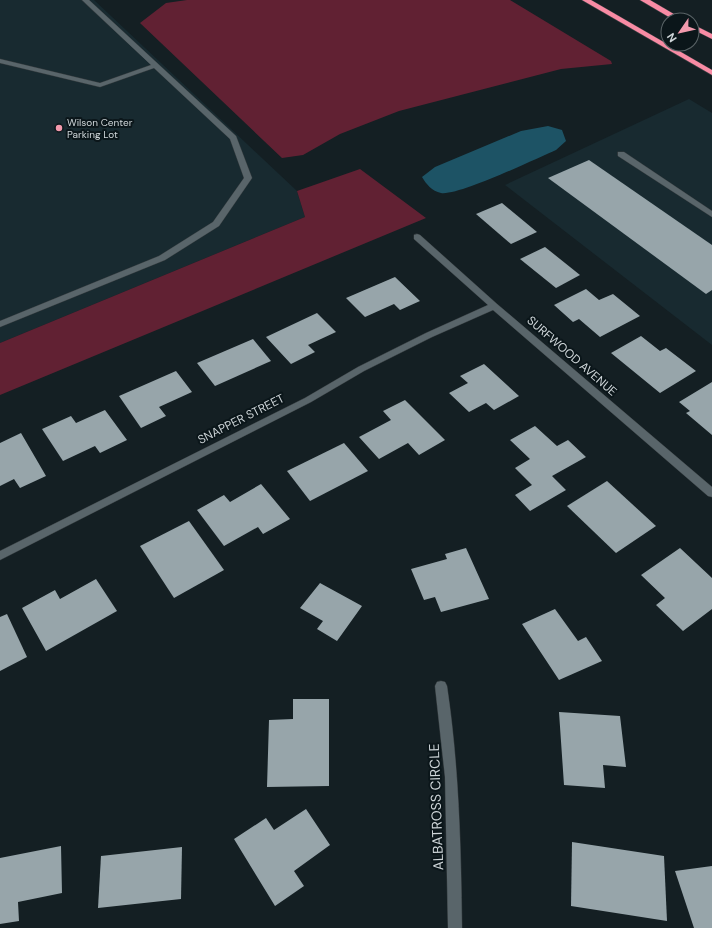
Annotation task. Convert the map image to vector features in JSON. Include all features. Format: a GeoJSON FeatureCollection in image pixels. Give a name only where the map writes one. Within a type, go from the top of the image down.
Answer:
{"type":"FeatureCollection","features":[{"type":"Feature","properties":{"kind":"highway"},"geometry":{"type":"LineString","coordinates":[[586,0],[712,73]]}},
{"type":"Feature","properties":{"kind":"highway"},"geometry":{"type":"LineString","coordinates":[[644,0],[666,12]]}},
{"type":"Feature","properties":{"kind":"highway"},"geometry":{"type":"LineString","coordinates":[[700,31],[712,38]]}},
{"type":"Feature","properties":{"kind":"street"},"geometry":{"type":"LineString","coordinates":[[0,324],[162,258],[216,224],[248,178],[233,138],[85,0]]}},
{"type":"Feature","properties":{"kind":"street"},"geometry":{"type":"LineString","coordinates":[[0,61],[100,85],[155,66]]}},
{"type":"Feature","properties":{"kind":"street"},"geometry":{"type":"LineString","coordinates":[[621,154],[712,216]]}},
{"type":"Feature","properties":{"kind":"street","name":"SURFWOOD AVENUE"},"geometry":{"type":"LineString","coordinates":[[417,237],[494,306],[712,494]]}},
{"type":"Feature","properties":{"kind":"street","name":"SNAPPER STREET"},"geometry":{"type":"LineString","coordinates":[[0,556],[308,400],[361,369],[428,335],[494,306]]}},
{"type":"Feature","properties":{"kind":"street","name":"ALBATROSS CIRCLE"},"geometry":{"type":"LineString","coordinates":[[441,686],[448,727],[453,802],[455,928]]}},
{"type":"Feature","properties":{"kind":"shaded area"},"geometry":{"type":"Polygon","coordinates":[[[0,0],[94,0],[297,191],[305,217],[0,343],[0,0]]]}},
{"type":"Feature","properties":{"kind":"shaded area"},"geometry":{"type":"Polygon","coordinates":[[[187,0],[510,0],[611,61],[612,64],[561,69],[399,111],[340,134],[303,155],[282,158],[140,23],[166,3],[187,0]]]}},
{"type":"Feature","properties":{"kind":"shaded area"},"geometry":{"type":"Polygon","coordinates":[[[689,99],[712,113],[712,345],[505,185],[689,99]]]}},
{"type":"Feature","properties":{"kind":"shaded area"},"geometry":{"type":"Polygon","coordinates":[[[360,169],[426,218],[0,395],[0,343],[305,217],[297,191],[360,169]]]}},
{"type":"Feature","properties":{"kind":"water"},"geometry":{"type":"Polygon","coordinates":[[[548,126],[562,130],[566,141],[556,150],[480,183],[464,189],[441,193],[430,187],[422,177],[435,167],[521,131],[548,126]]]}},
{"type":"Feature","properties":{"kind":"building"},"geometry":{"type":"Polygon","coordinates":[[[589,160],[712,245],[712,290],[706,294],[548,178],[589,160]]]}},
{"type":"Feature","properties":{"kind":"building"},"geometry":{"type":"Polygon","coordinates":[[[502,203],[537,232],[511,244],[476,214],[502,203]]]}},
{"type":"Feature","properties":{"kind":"building"},"geometry":{"type":"Polygon","coordinates":[[[545,247],[580,275],[556,288],[520,259],[545,247]]]}},
{"type":"Feature","properties":{"kind":"building"},"geometry":{"type":"Polygon","coordinates":[[[395,277],[420,301],[400,310],[394,304],[365,317],[346,298],[395,277]]]}},
{"type":"Feature","properties":{"kind":"building"},"geometry":{"type":"Polygon","coordinates":[[[586,289],[599,300],[613,294],[640,316],[600,337],[579,319],[573,322],[554,305],[586,289]]]}},
{"type":"Feature","properties":{"kind":"building"},"geometry":{"type":"Polygon","coordinates":[[[317,313],[336,332],[308,345],[315,352],[291,364],[266,337],[317,313]]]}},
{"type":"Feature","properties":{"kind":"building"},"geometry":{"type":"Polygon","coordinates":[[[641,336],[660,351],[666,348],[696,371],[660,393],[611,353],[641,336]]]}},
{"type":"Feature","properties":{"kind":"building"},"geometry":{"type":"Polygon","coordinates":[[[253,339],[271,361],[215,386],[197,363],[253,339]]]}},
{"type":"Feature","properties":{"kind":"building"},"geometry":{"type":"Polygon","coordinates":[[[484,364],[519,396],[494,410],[486,403],[469,412],[449,393],[468,383],[460,376],[484,364]]]}},
{"type":"Feature","properties":{"kind":"building"},"geometry":{"type":"Polygon","coordinates":[[[176,371],[192,392],[159,407],[166,416],[141,428],[119,396],[176,371]]]}},
{"type":"Feature","properties":{"kind":"building"},"geometry":{"type":"Polygon","coordinates":[[[712,382],[712,435],[686,413],[690,411],[679,402],[712,382]]]}},
{"type":"Feature","properties":{"kind":"building"},"geometry":{"type":"Polygon","coordinates":[[[405,400],[445,440],[419,455],[408,443],[379,459],[359,437],[391,420],[383,411],[405,400]]]}},
{"type":"Feature","properties":{"kind":"building"},"geometry":{"type":"Polygon","coordinates":[[[105,410],[127,440],[100,453],[95,446],[63,461],[42,429],[71,416],[76,423],[105,410]]]}},
{"type":"Feature","properties":{"kind":"building"},"geometry":{"type":"Polygon","coordinates":[[[535,426],[557,446],[568,440],[586,457],[552,476],[566,490],[530,511],[515,495],[532,485],[515,468],[530,459],[510,440],[535,426]]]}},
{"type":"Feature","properties":{"kind":"building"},"geometry":{"type":"Polygon","coordinates":[[[21,433],[46,476],[20,488],[14,479],[0,486],[0,443],[21,433]]]}},
{"type":"Feature","properties":{"kind":"building"},"geometry":{"type":"Polygon","coordinates":[[[344,443],[368,471],[310,501],[287,471],[344,443]]]}},
{"type":"Feature","properties":{"kind":"building"},"geometry":{"type":"Polygon","coordinates":[[[607,481],[656,526],[616,553],[567,506],[607,481]]]}},
{"type":"Feature","properties":{"kind":"building"},"geometry":{"type":"Polygon","coordinates":[[[261,484],[290,519],[263,534],[258,527],[224,546],[197,510],[224,495],[230,502],[261,484]]]}},
{"type":"Feature","properties":{"kind":"building"},"geometry":{"type":"Polygon","coordinates":[[[189,521],[224,570],[174,598],[140,546],[189,521]]]}},
{"type":"Feature","properties":{"kind":"building"},"geometry":{"type":"Polygon","coordinates":[[[466,548],[489,599],[441,612],[435,597],[424,600],[411,569],[447,559],[445,554],[466,548]]]}},
{"type":"Feature","properties":{"kind":"building"},"geometry":{"type":"Polygon","coordinates":[[[680,548],[712,578],[712,609],[683,631],[656,605],[665,598],[641,575],[680,548]]]}},
{"type":"Feature","properties":{"kind":"building"},"geometry":{"type":"Polygon","coordinates":[[[96,579],[117,611],[46,651],[22,608],[55,590],[60,599],[96,579]]]}},
{"type":"Feature","properties":{"kind":"building"},"geometry":{"type":"Polygon","coordinates":[[[320,583],[362,606],[337,641],[317,629],[323,621],[300,608],[320,583]]]}},
{"type":"Feature","properties":{"kind":"building"},"geometry":{"type":"Polygon","coordinates":[[[555,609],[578,641],[586,637],[602,661],[559,680],[522,624],[555,609]]]}},
{"type":"Feature","properties":{"kind":"building"},"geometry":{"type":"Polygon","coordinates":[[[7,614],[27,657],[0,671],[0,617],[7,614]]]}},
{"type":"Feature","properties":{"kind":"building"},"geometry":{"type":"Polygon","coordinates":[[[293,699],[329,699],[329,786],[267,787],[269,720],[293,719],[293,699]]]}},
{"type":"Feature","properties":{"kind":"building"},"geometry":{"type":"Polygon","coordinates":[[[559,712],[620,716],[626,767],[603,765],[605,788],[564,785],[559,712]]]}},
{"type":"Feature","properties":{"kind":"building"},"geometry":{"type":"Polygon","coordinates":[[[306,809],[330,845],[294,871],[304,886],[275,906],[234,839],[266,818],[274,830],[306,809]]]}},
{"type":"Feature","properties":{"kind":"building"},"geometry":{"type":"Polygon","coordinates":[[[572,842],[664,856],[667,921],[571,906],[572,842]]]}},
{"type":"Feature","properties":{"kind":"building"},"geometry":{"type":"Polygon","coordinates":[[[61,846],[62,893],[18,902],[19,921],[0,924],[0,858],[61,846]]]}},
{"type":"Feature","properties":{"kind":"building"},"geometry":{"type":"Polygon","coordinates":[[[182,847],[181,899],[98,908],[101,856],[182,847]]]}},
{"type":"Feature","properties":{"kind":"building"},"geometry":{"type":"Polygon","coordinates":[[[712,866],[712,928],[694,928],[675,871],[712,866]]]}},
{"type":"Feature","properties":{"kind":"place","name":"Wilson Center Parking Lot"},"geometry":{"type":"Point","coordinates":[59,128]}}]}
